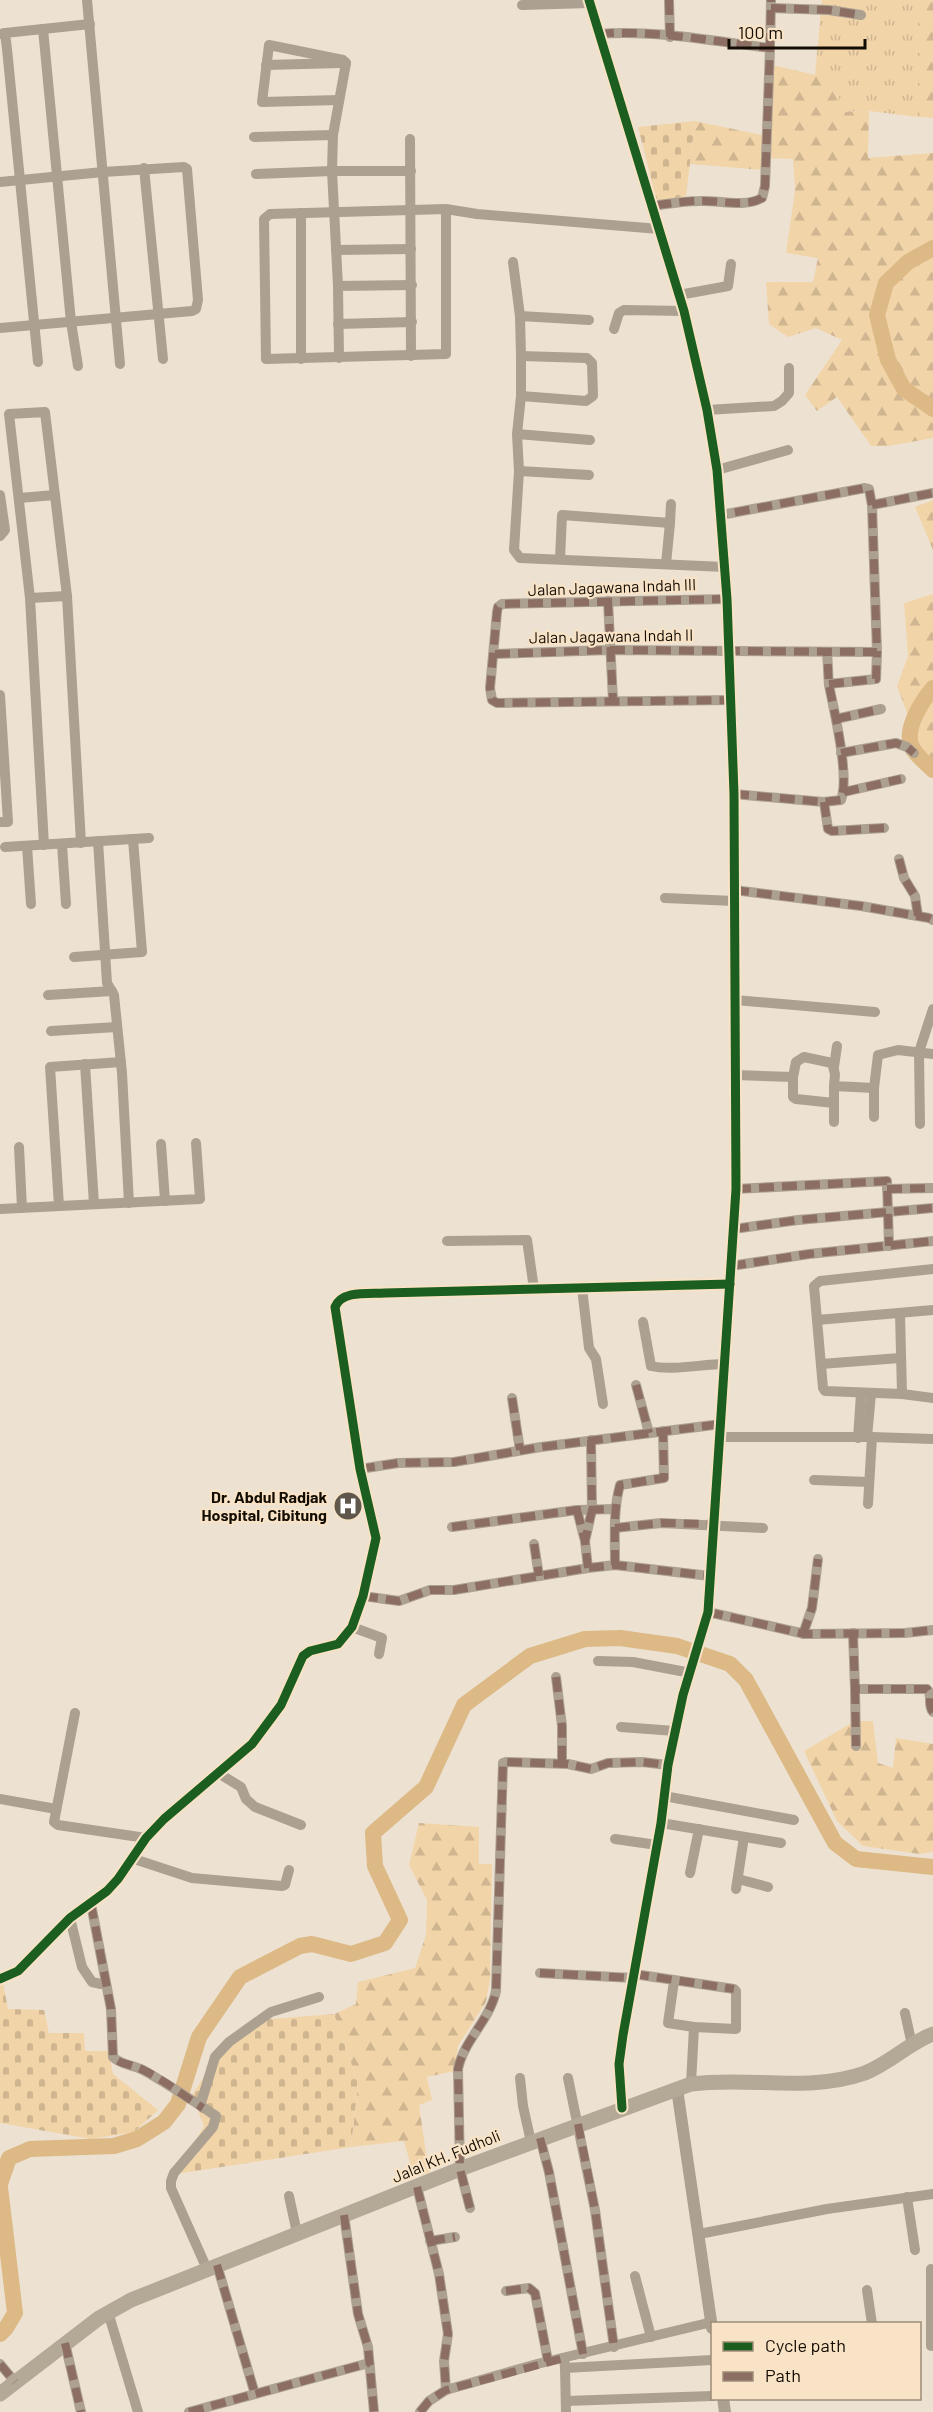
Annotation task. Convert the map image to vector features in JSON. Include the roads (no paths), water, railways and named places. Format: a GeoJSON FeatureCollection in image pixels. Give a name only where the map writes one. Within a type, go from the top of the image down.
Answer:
{"type":"FeatureCollection","features":[{"type":"Feature","properties":{"kind":"main road","name":"Jalal KH. Fudholi"},"geometry":{"type":"LineString","coordinates":[[0,2394],[108,2312],[131,2300],[460,2169],[684,2087],[726,2082],[807,2084],[872,2070],[933,2034]]}},
{"type":"Feature","properties":{"kind":"street"},"geometry":{"type":"LineString","coordinates":[[87,0],[120,364]]}},
{"type":"Feature","properties":{"kind":"street"},"geometry":{"type":"LineString","coordinates":[[669,0],[670,37]]}},
{"type":"Feature","properties":{"kind":"street"},"geometry":{"type":"LineString","coordinates":[[522,5],[590,2],[684,311],[707,410],[717,470],[727,599],[734,794],[736,1190],[708,1612],[675,1731],[668,1765],[661,1823],[619,2064],[622,2108]]}},
{"type":"Feature","properties":{"kind":"street"},"geometry":{"type":"LineString","coordinates":[[651,206],[701,201],[755,202],[762,198],[765,186],[771,4],[861,15]]}},
{"type":"Feature","properties":{"kind":"street"},"geometry":{"type":"LineString","coordinates":[[38,362],[21,180],[2,33],[90,24]]}},
{"type":"Feature","properties":{"kind":"street"},"geometry":{"type":"LineString","coordinates":[[43,29],[78,366]]}},
{"type":"Feature","properties":{"kind":"street"},"geometry":{"type":"LineString","coordinates":[[599,34],[670,37],[770,48]]}},
{"type":"Feature","properties":{"kind":"street"},"geometry":{"type":"LineString","coordinates":[[339,100],[262,102],[269,45],[343,60],[346,63]]}},
{"type":"Feature","properties":{"kind":"street"},"geometry":{"type":"LineString","coordinates":[[267,65],[346,63]]}},
{"type":"Feature","properties":{"kind":"street"},"geometry":{"type":"LineString","coordinates":[[339,358],[332,171],[333,135],[346,63]]}},
{"type":"Feature","properties":{"kind":"street"},"geometry":{"type":"LineString","coordinates":[[254,137],[333,135]]}},
{"type":"Feature","properties":{"kind":"street"},"geometry":{"type":"LineString","coordinates":[[410,139],[411,356]]}},
{"type":"Feature","properties":{"kind":"street"},"geometry":{"type":"LineString","coordinates":[[0,182],[144,168],[181,166],[187,169],[197,305],[192,311],[159,315],[0,328]]}},
{"type":"Feature","properties":{"kind":"street"},"geometry":{"type":"LineString","coordinates":[[144,168],[163,359]]}},
{"type":"Feature","properties":{"kind":"street"},"geometry":{"type":"LineString","coordinates":[[256,174],[411,171]]}},
{"type":"Feature","properties":{"kind":"street"},"geometry":{"type":"LineString","coordinates":[[446,209],[446,354],[269,360],[266,356],[264,219],[270,214],[446,209],[477,214],[658,229]]}},
{"type":"Feature","properties":{"kind":"street"},"geometry":{"type":"LineString","coordinates":[[301,213],[301,359]]}},
{"type":"Feature","properties":{"kind":"street"},"geometry":{"type":"LineString","coordinates":[[336,250],[411,249]]}},
{"type":"Feature","properties":{"kind":"street"},"geometry":{"type":"LineString","coordinates":[[513,262],[520,316],[521,356],[521,396],[517,434],[519,471],[514,550],[520,558],[725,567]]}},
{"type":"Feature","properties":{"kind":"street"},"geometry":{"type":"LineString","coordinates":[[679,295],[728,286],[731,264]]}},
{"type":"Feature","properties":{"kind":"street"},"geometry":{"type":"LineString","coordinates":[[338,286],[412,285]]}},
{"type":"Feature","properties":{"kind":"street"},"geometry":{"type":"LineString","coordinates":[[614,329],[619,313],[624,310],[684,311]]}},
{"type":"Feature","properties":{"kind":"street"},"geometry":{"type":"LineString","coordinates":[[520,316],[589,320]]}},
{"type":"Feature","properties":{"kind":"street"},"geometry":{"type":"LineString","coordinates":[[338,324],[412,322]]}},
{"type":"Feature","properties":{"kind":"street"},"geometry":{"type":"LineString","coordinates":[[521,356],[587,358],[592,363],[593,396],[586,401],[521,396]]}},
{"type":"Feature","properties":{"kind":"street"},"geometry":{"type":"LineString","coordinates":[[707,410],[774,406],[789,393],[789,368]]}},
{"type":"Feature","properties":{"kind":"street"},"geometry":{"type":"LineString","coordinates":[[44,845],[30,598],[9,414],[45,412],[67,596],[81,843]]}},
{"type":"Feature","properties":{"kind":"street"},"geometry":{"type":"LineString","coordinates":[[517,434],[590,440]]}},
{"type":"Feature","properties":{"kind":"street"},"geometry":{"type":"LineString","coordinates":[[717,470],[788,450]]}},
{"type":"Feature","properties":{"kind":"street"},"geometry":{"type":"LineString","coordinates":[[519,471],[588,475]]}},
{"type":"Feature","properties":{"kind":"street"},"geometry":{"type":"LineString","coordinates":[[721,515],[865,488],[870,491],[878,652],[876,680],[829,684]]}},
{"type":"Feature","properties":{"kind":"street"},"geometry":{"type":"LineString","coordinates":[[872,505],[933,493]]}},
{"type":"Feature","properties":{"kind":"street"},"geometry":{"type":"LineString","coordinates":[[19,498],[55,495]]}},
{"type":"Feature","properties":{"kind":"street"},"geometry":{"type":"LineString","coordinates":[[0,498],[5,530],[0,536]]}},
{"type":"Feature","properties":{"kind":"street"},"geometry":{"type":"LineString","coordinates":[[666,564],[671,504]]}},
{"type":"Feature","properties":{"kind":"street"},"geometry":{"type":"LineString","coordinates":[[560,559],[563,514],[670,523]]}},
{"type":"Feature","properties":{"kind":"street"},"geometry":{"type":"LineString","coordinates":[[30,598],[67,596]]}},
{"type":"Feature","properties":{"kind":"street","name":"Jalan Jagawana Indah III"},"geometry":{"type":"LineString","coordinates":[[495,654],[498,607],[502,604],[727,599]]}},
{"type":"Feature","properties":{"kind":"street"},"geometry":{"type":"LineString","coordinates":[[608,602],[613,700]]}},
{"type":"Feature","properties":{"kind":"street","name":"Jalan Jagawana Indah II"},"geometry":{"type":"LineString","coordinates":[[495,654],[729,649],[878,652]]}},
{"type":"Feature","properties":{"kind":"street"},"geometry":{"type":"LineString","coordinates":[[734,794],[824,802],[838,802],[843,797],[841,753],[829,684],[827,652]]}},
{"type":"Feature","properties":{"kind":"street"},"geometry":{"type":"LineString","coordinates":[[495,654],[490,688],[494,702],[731,700]]}},
{"type":"Feature","properties":{"kind":"street"},"geometry":{"type":"LineString","coordinates":[[0,695],[8,822],[0,822]]}},
{"type":"Feature","properties":{"kind":"street"},"geometry":{"type":"LineString","coordinates":[[836,718],[881,708]]}},
{"type":"Feature","properties":{"kind":"street"},"geometry":{"type":"LineString","coordinates":[[841,753],[896,742],[914,753]]}},
{"type":"Feature","properties":{"kind":"street"},"geometry":{"type":"LineString","coordinates":[[843,792],[900,779]]}},
{"type":"Feature","properties":{"kind":"street"},"geometry":{"type":"LineString","coordinates":[[824,802],[828,829],[832,831],[884,828]]}},
{"type":"Feature","properties":{"kind":"street"},"geometry":{"type":"LineString","coordinates":[[5,847],[148,838]]}},
{"type":"Feature","properties":{"kind":"street"},"geometry":{"type":"LineString","coordinates":[[74,957],[142,952],[133,839]]}},
{"type":"Feature","properties":{"kind":"street"},"geometry":{"type":"LineString","coordinates":[[98,842],[107,983],[114,995],[121,1062],[129,1203]]}},
{"type":"Feature","properties":{"kind":"street"},"geometry":{"type":"LineString","coordinates":[[62,844],[66,904]]}},
{"type":"Feature","properties":{"kind":"street"},"geometry":{"type":"LineString","coordinates":[[27,846],[31,904]]}},
{"type":"Feature","properties":{"kind":"street"},"geometry":{"type":"LineString","coordinates":[[898,859],[904,878],[928,917]]}},
{"type":"Feature","properties":{"kind":"street"},"geometry":{"type":"LineString","coordinates":[[665,898],[734,895],[861,906],[928,917]]}},
{"type":"Feature","properties":{"kind":"street"},"geometry":{"type":"LineString","coordinates":[[48,995],[112,991]]}},
{"type":"Feature","properties":{"kind":"street"},"geometry":{"type":"LineString","coordinates":[[735,1000],[875,1012]]}},
{"type":"Feature","properties":{"kind":"street"},"geometry":{"type":"LineString","coordinates":[[920,1124],[919,1052],[933,1009]]}},
{"type":"Feature","properties":{"kind":"street"},"geometry":{"type":"LineString","coordinates":[[51,1031],[117,1026]]}},
{"type":"Feature","properties":{"kind":"street"},"geometry":{"type":"LineString","coordinates":[[834,1122],[834,1067],[837,1046]]}},
{"type":"Feature","properties":{"kind":"street"},"geometry":{"type":"LineString","coordinates":[[874,1117],[874,1088],[878,1055],[898,1050],[933,1054]]}},
{"type":"Feature","properties":{"kind":"street"},"geometry":{"type":"LineString","coordinates":[[834,1067],[832,1063],[826,1061],[804,1058],[796,1062],[793,1077],[793,1097],[796,1100],[834,1103]]}},
{"type":"Feature","properties":{"kind":"street"},"geometry":{"type":"LineString","coordinates":[[59,1206],[50,1067],[121,1062]]}},
{"type":"Feature","properties":{"kind":"street"},"geometry":{"type":"LineString","coordinates":[[85,1064],[94,1204]]}},
{"type":"Feature","properties":{"kind":"street"},"geometry":{"type":"LineString","coordinates":[[736,1075],[793,1077]]}},
{"type":"Feature","properties":{"kind":"street"},"geometry":{"type":"LineString","coordinates":[[834,1086],[874,1088]]}},
{"type":"Feature","properties":{"kind":"street"},"geometry":{"type":"LineString","coordinates":[[0,1209],[200,1199],[196,1143]]}},
{"type":"Feature","properties":{"kind":"street"},"geometry":{"type":"LineString","coordinates":[[161,1144],[165,1201]]}},
{"type":"Feature","properties":{"kind":"street"},"geometry":{"type":"LineString","coordinates":[[19,1147],[22,1208]]}},
{"type":"Feature","properties":{"kind":"street"},"geometry":{"type":"LineString","coordinates":[[736,1190],[887,1181],[889,1246]]}},
{"type":"Feature","properties":{"kind":"street"},"geometry":{"type":"LineString","coordinates":[[887,1189],[933,1188]]}},
{"type":"Feature","properties":{"kind":"street"},"geometry":{"type":"LineString","coordinates":[[734,1229],[933,1208]]}},
{"type":"Feature","properties":{"kind":"street"},"geometry":{"type":"LineString","coordinates":[[447,1241],[527,1240],[534,1289]]}},
{"type":"Feature","properties":{"kind":"street"},"geometry":{"type":"LineString","coordinates":[[731,1266],[809,1254],[933,1242]]}},
{"type":"Feature","properties":{"kind":"street"},"geometry":{"type":"LineString","coordinates":[[933,1269],[819,1281],[814,1286],[825,1391],[902,1394],[933,1398]]}},
{"type":"Feature","properties":{"kind":"street"},"geometry":{"type":"LineString","coordinates":[[0,1979],[18,1971],[70,1918],[91,1904],[118,1879],[146,1838],[164,1819],[252,1744],[274,1718],[303,1656],[310,1651],[338,1644],[352,1627],[363,1596],[376,1538],[360,1469],[336,1307],[338,1301],[358,1294],[730,1284]]}},
{"type":"Feature","properties":{"kind":"street"},"geometry":{"type":"LineString","coordinates":[[582,1288],[590,1352],[596,1359],[603,1404]]}},
{"type":"Feature","properties":{"kind":"street"},"geometry":{"type":"LineString","coordinates":[[818,1320],[933,1310]]}},
{"type":"Feature","properties":{"kind":"street"},"geometry":{"type":"LineString","coordinates":[[900,1313],[902,1394]]}},
{"type":"Feature","properties":{"kind":"street"},"geometry":{"type":"LineString","coordinates":[[643,1322],[651,1366],[664,1369],[699,1364],[725,1364]]}},
{"type":"Feature","properties":{"kind":"street"},"geometry":{"type":"LineString","coordinates":[[821,1364],[900,1358]]}},
{"type":"Feature","properties":{"kind":"street"},"geometry":{"type":"LineString","coordinates":[[636,1385],[649,1433]]}},
{"type":"Feature","properties":{"kind":"street"},"geometry":{"type":"LineString","coordinates":[[866,1394],[868,1504]]}},
{"type":"Feature","properties":{"kind":"street"},"geometry":{"type":"LineString","coordinates":[[512,1398],[520,1450]]}},
{"type":"Feature","properties":{"kind":"street"},"geometry":{"type":"LineString","coordinates":[[360,1469],[404,1462],[446,1463],[520,1450],[721,1424]]}},
{"type":"Feature","properties":{"kind":"street"},"geometry":{"type":"LineString","coordinates":[[615,1565],[614,1509],[620,1485],[664,1478],[663,1431]]}},
{"type":"Feature","properties":{"kind":"street"},"geometry":{"type":"LineString","coordinates":[[720,1437],[933,1439]]}},
{"type":"Feature","properties":{"kind":"street"},"geometry":{"type":"LineString","coordinates":[[585,1541],[592,1510],[591,1440]]}},
{"type":"Feature","properties":{"kind":"street"},"geometry":{"type":"LineString","coordinates":[[814,1480],[869,1482]]}},
{"type":"Feature","properties":{"kind":"street"},"geometry":{"type":"LineString","coordinates":[[452,1527],[577,1510],[614,1509]]}},
{"type":"Feature","properties":{"kind":"street"},"geometry":{"type":"LineString","coordinates":[[577,1510],[585,1541],[588,1568]]}},
{"type":"Feature","properties":{"kind":"street"},"geometry":{"type":"LineString","coordinates":[[615,1528],[661,1523],[763,1528]]}},
{"type":"Feature","properties":{"kind":"street"},"geometry":{"type":"LineString","coordinates":[[534,1544],[539,1576]]}},
{"type":"Feature","properties":{"kind":"street"},"geometry":{"type":"LineString","coordinates":[[802,1634],[813,1601],[818,1559]]}},
{"type":"Feature","properties":{"kind":"street"},"geometry":{"type":"LineString","coordinates":[[363,1596],[399,1601],[430,1590],[454,1590],[615,1565],[710,1576]]}},
{"type":"Feature","properties":{"kind":"street"},"geometry":{"type":"LineString","coordinates":[[708,1612],[802,1634],[905,1633],[933,1630]]}},
{"type":"Feature","properties":{"kind":"street"},"geometry":{"type":"LineString","coordinates":[[352,1627],[382,1638],[379,1654]]}},
{"type":"Feature","properties":{"kind":"street"},"geometry":{"type":"LineString","coordinates":[[853,1633],[856,1746]]}},
{"type":"Feature","properties":{"kind":"street"},"geometry":{"type":"LineString","coordinates":[[598,1661],[633,1662],[692,1669]]}},
{"type":"Feature","properties":{"kind":"street"},"geometry":{"type":"LineString","coordinates":[[556,1677],[562,1726],[562,1763]]}},
{"type":"Feature","properties":{"kind":"street"},"geometry":{"type":"LineString","coordinates":[[855,1689],[927,1689],[930,1692],[930,1707],[933,1712]]}},
{"type":"Feature","properties":{"kind":"street"},"geometry":{"type":"LineString","coordinates":[[75,1713],[54,1822],[58,1825],[146,1838]]}},
{"type":"Feature","properties":{"kind":"street"},"geometry":{"type":"LineString","coordinates":[[621,1727],[675,1731]]}},
{"type":"Feature","properties":{"kind":"street"},"geometry":{"type":"LineString","coordinates":[[470,2208],[460,2169],[458,2069],[461,2056],[494,2000],[497,1979],[496,1920],[503,1763],[562,1763],[591,1769],[608,1763],[642,1762],[668,1765]]}},
{"type":"Feature","properties":{"kind":"street"},"geometry":{"type":"LineString","coordinates":[[218,1773],[241,1787],[246,1798],[255,1807],[301,1825]]}},
{"type":"Feature","properties":{"kind":"street"},"geometry":{"type":"LineString","coordinates":[[664,1796],[794,1820]]}},
{"type":"Feature","properties":{"kind":"street"},"geometry":{"type":"LineString","coordinates":[[0,1799],[56,1809]]}},
{"type":"Feature","properties":{"kind":"street"},"geometry":{"type":"LineString","coordinates":[[661,1823],[781,1843]]}},
{"type":"Feature","properties":{"kind":"street"},"geometry":{"type":"LineString","coordinates":[[690,1873],[699,1829]]}},
{"type":"Feature","properties":{"kind":"street"},"geometry":{"type":"LineString","coordinates":[[744,1837],[737,1884],[768,1887]]}},
{"type":"Feature","properties":{"kind":"street"},"geometry":{"type":"LineString","coordinates":[[615,1839],[657,1845]]}},
{"type":"Feature","properties":{"kind":"street"},"geometry":{"type":"LineString","coordinates":[[131,1858],[192,1878],[282,1886],[285,1885],[288,1870]]}},
{"type":"Feature","properties":{"kind":"street"},"geometry":{"type":"LineString","coordinates":[[91,1904],[111,2009],[113,2056],[118,2061],[139,2068],[178,2090],[216,2116],[213,2127],[174,2173],[171,2188],[212,2267],[255,2394]]}},
{"type":"Feature","properties":{"kind":"street"},"geometry":{"type":"LineString","coordinates":[[70,1918],[86,1975],[92,1982],[101,1984]]}},
{"type":"Feature","properties":{"kind":"street"},"geometry":{"type":"LineString","coordinates":[[540,1973],[633,1976],[674,1981],[735,1990],[735,2028],[694,2027],[668,2023],[674,1981]]}},
{"type":"Feature","properties":{"kind":"street"},"geometry":{"type":"LineString","coordinates":[[202,2107],[201,2103],[215,2057],[229,2042],[271,2012],[319,1997]]}},
{"type":"Feature","properties":{"kind":"street"},"geometry":{"type":"LineString","coordinates":[[905,2013],[912,2045]]}},
{"type":"Feature","properties":{"kind":"street"},"geometry":{"type":"LineString","coordinates":[[694,2027],[684,2087],[699,2234],[712,2322]]}},
{"type":"Feature","properties":{"kind":"street"},"geometry":{"type":"LineString","coordinates":[[520,2078],[523,2106],[553,2190],[584,2354]]}},
{"type":"Feature","properties":{"kind":"street"},"geometry":{"type":"LineString","coordinates":[[568,2078],[595,2210],[614,2347]]}},
{"type":"Feature","properties":{"kind":"street"},"geometry":{"type":"LineString","coordinates":[[417,2187],[439,2274],[448,2334],[444,2361],[446,2390]]}},
{"type":"Feature","properties":{"kind":"street"},"geometry":{"type":"LineString","coordinates":[[699,2234],[827,2209],[933,2194]]}},
{"type":"Feature","properties":{"kind":"street"},"geometry":{"type":"LineString","coordinates":[[289,2196],[297,2233]]}},
{"type":"Feature","properties":{"kind":"street"},"geometry":{"type":"LineString","coordinates":[[907,2197],[915,2250]]}},
{"type":"Feature","properties":{"kind":"street"},"geometry":{"type":"LineString","coordinates":[[344,2215],[358,2314],[365,2335],[374,2412]]}},
{"type":"Feature","properties":{"kind":"street"},"geometry":{"type":"LineString","coordinates":[[430,2241],[455,2237]]}},
{"type":"Feature","properties":{"kind":"street"},"geometry":{"type":"LineString","coordinates":[[928,2346],[931,2269]]}},
{"type":"Feature","properties":{"kind":"street"},"geometry":{"type":"LineString","coordinates":[[635,2276],[651,2337]]}},
{"type":"Feature","properties":{"kind":"street"},"geometry":{"type":"LineString","coordinates":[[506,2290],[529,2288],[535,2293],[548,2361]]}},
{"type":"Feature","properties":{"kind":"street"},"geometry":{"type":"LineString","coordinates":[[867,2290],[872,2322]]}},
{"type":"Feature","properties":{"kind":"street"},"geometry":{"type":"LineString","coordinates":[[108,2312],[138,2412]]}},
{"type":"Feature","properties":{"kind":"street"},"geometry":{"type":"LineString","coordinates":[[564,2363],[584,2354],[711,2325]]}},
{"type":"Feature","properties":{"kind":"street"},"geometry":{"type":"LineString","coordinates":[[65,2343],[81,2412]]}},
{"type":"Feature","properties":{"kind":"street"},"geometry":{"type":"LineString","coordinates":[[420,2412],[429,2401],[446,2390],[548,2361],[564,2363],[711,2360]]}},
{"type":"Feature","properties":{"kind":"street"},"geometry":{"type":"LineString","coordinates":[[189,2412],[369,2362]]}},
{"type":"Feature","properties":{"kind":"street"},"geometry":{"type":"LineString","coordinates":[[564,2363],[566,2407],[711,2396]]}},
{"type":"Feature","properties":{"kind":"street"},"geometry":{"type":"LineString","coordinates":[[0,2364],[15,2382]]}},
{"type":"Feature","properties":{"kind":"waterway"},"geometry":{"type":"LineString","coordinates":[[933,248],[908,262],[886,283],[877,315],[888,360],[904,389],[933,409]]}},
{"type":"Feature","properties":{"kind":"waterway"},"geometry":{"type":"LineString","coordinates":[[933,688],[924,700],[910,730],[911,745],[915,752],[933,770]]}},
{"type":"Feature","properties":{"kind":"waterway"},"geometry":{"type":"LineString","coordinates":[[0,2184],[9,2158],[30,2149],[114,2146],[137,2139],[164,2122],[178,2104],[199,2037],[240,1977],[300,1946],[312,1944],[351,1954],[385,1943],[400,1920],[375,1866],[373,1833],[426,1787],[464,1705],[530,1656],[585,1639],[620,1638],[677,1646],[730,1664],[746,1680],[835,1843],[856,1859],[933,1867]]}},
{"type":"Feature","properties":{"kind":"waterway"},"geometry":{"type":"LineString","coordinates":[[0,2187],[15,2313],[0,2334]]}},
{"type":"Feature","properties":{"kind":"place","name":"Dr. Abdul Radjak Hospital, Cibitung"},"geometry":{"type":"Point","coordinates":[348,1506]}}]}
